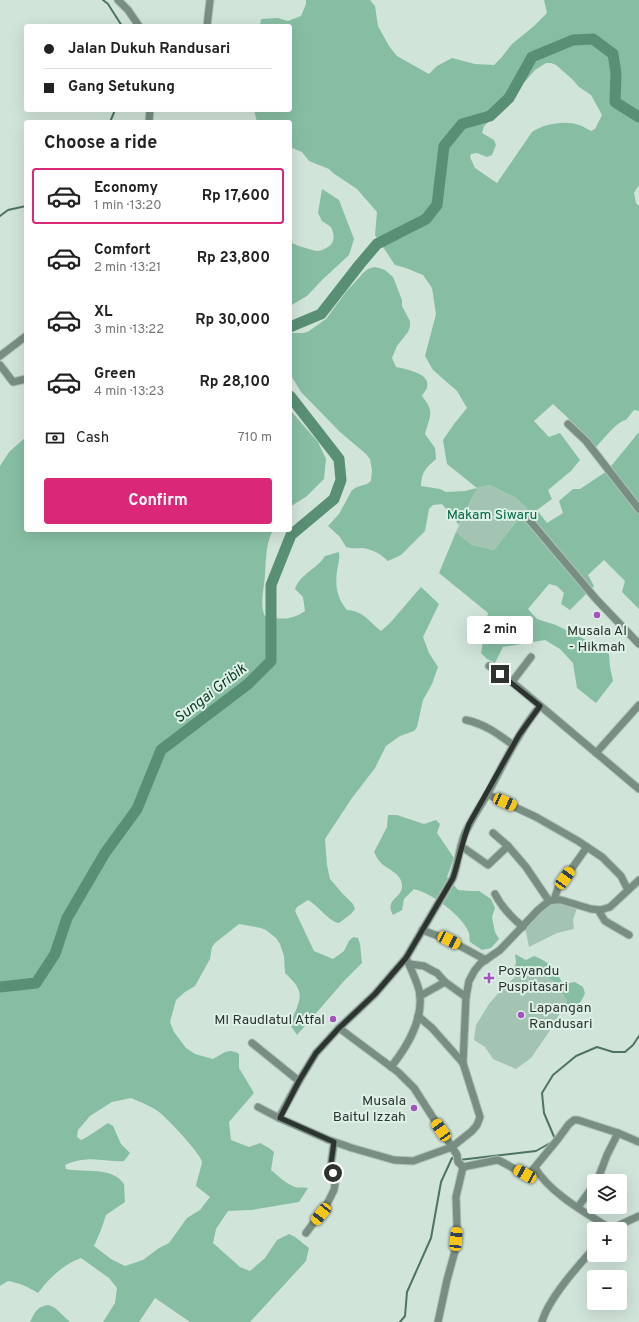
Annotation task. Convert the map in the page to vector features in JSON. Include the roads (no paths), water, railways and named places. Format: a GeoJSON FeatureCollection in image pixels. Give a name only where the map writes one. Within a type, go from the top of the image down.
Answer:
{"type":"FeatureCollection","features":[{"type":"Feature","properties":{"kind":"street"},"geometry":{"type":"LineString","coordinates":[[118,0],[128,10],[138,24]]}},
{"type":"Feature","properties":{"kind":"street"},"geometry":{"type":"LineString","coordinates":[[207,24],[210,0]]}},
{"type":"Feature","properties":{"kind":"street"},"geometry":{"type":"LineString","coordinates":[[0,356],[24,338]]}},
{"type":"Feature","properties":{"kind":"street"},"geometry":{"type":"LineString","coordinates":[[0,365],[13,382],[24,379]]}},
{"type":"Feature","properties":{"kind":"street"},"geometry":{"type":"LineString","coordinates":[[568,424],[586,441],[639,509]]}},
{"type":"Feature","properties":{"kind":"street"},"geometry":{"type":"LineString","coordinates":[[525,515],[596,599],[639,644]]}},
{"type":"Feature","properties":{"kind":"street"},"geometry":{"type":"LineString","coordinates":[[512,682],[531,657]]}},
{"type":"Feature","properties":{"kind":"street"},"geometry":{"type":"LineString","coordinates":[[489,666],[512,682],[639,789]]}},
{"type":"Feature","properties":{"kind":"street"},"geometry":{"type":"LineString","coordinates":[[596,753],[639,705]]}},
{"type":"Feature","properties":{"kind":"street"},"geometry":{"type":"LineString","coordinates":[[280,1118],[299,1081],[316,1053],[339,1028],[407,961],[422,930],[447,891],[453,878],[458,865],[461,846],[469,824],[513,745],[526,724],[540,706]]}},
{"type":"Feature","properties":{"kind":"street"},"geometry":{"type":"LineString","coordinates":[[466,720],[475,721],[488,727],[513,745]]}},
{"type":"Feature","properties":{"kind":"street"},"geometry":{"type":"LineString","coordinates":[[487,794],[536,817],[602,857],[621,876],[628,890]]}},
{"type":"Feature","properties":{"kind":"street"},"geometry":{"type":"LineString","coordinates":[[492,833],[508,846],[552,900]]}},
{"type":"Feature","properties":{"kind":"street"},"geometry":{"type":"LineString","coordinates":[[461,846],[488,865],[508,846]]}},
{"type":"Feature","properties":{"kind":"street"},"geometry":{"type":"LineString","coordinates":[[258,1107],[334,1142],[394,1160],[413,1161],[452,1147],[472,1131],[480,1118],[463,1063],[466,997],[467,988],[472,974],[478,965],[500,950],[538,910],[552,900],[558,888],[587,847]]}},
{"type":"Feature","properties":{"kind":"street"},"geometry":{"type":"LineString","coordinates":[[552,900],[561,900],[591,909],[601,910],[610,908],[639,880]]}},
{"type":"Feature","properties":{"kind":"street"},"geometry":{"type":"LineString","coordinates":[[495,894],[507,913],[523,926]]}},
{"type":"Feature","properties":{"kind":"street"},"geometry":{"type":"LineString","coordinates":[[601,910],[600,913],[605,921],[629,935]]}},
{"type":"Feature","properties":{"kind":"street"},"geometry":{"type":"LineString","coordinates":[[422,930],[449,940],[486,960]]}},
{"type":"Feature","properties":{"kind":"street"},"geometry":{"type":"LineString","coordinates":[[407,961],[424,966],[437,973],[445,982],[466,997]]}},
{"type":"Feature","properties":{"kind":"street"},"geometry":{"type":"LineString","coordinates":[[391,1066],[406,1045],[418,1016],[420,996],[419,989],[407,961]]}},
{"type":"Feature","properties":{"kind":"street"},"geometry":{"type":"LineString","coordinates":[[420,996],[445,982]]}},
{"type":"Feature","properties":{"kind":"street"},"geometry":{"type":"LineString","coordinates":[[418,1016],[432,1028],[463,1063]]}},
{"type":"Feature","properties":{"kind":"street"},"geometry":{"type":"LineString","coordinates":[[339,1028],[391,1066],[414,1088],[460,1162],[456,1197],[458,1226],[455,1251],[438,1322]]}},
{"type":"Feature","properties":{"kind":"street"},"geometry":{"type":"LineString","coordinates":[[252,1043],[299,1081]]}},
{"type":"Feature","properties":{"kind":"street"},"geometry":{"type":"LineString","coordinates":[[460,1162],[497,1160],[502,1161],[525,1174],[530,1173],[568,1124],[574,1120],[618,1133],[639,1142]]}},
{"type":"Feature","properties":{"kind":"street"},"geometry":{"type":"LineString","coordinates":[[600,1174],[607,1154],[618,1133]]}},
{"type":"Feature","properties":{"kind":"street"},"geometry":{"type":"LineString","coordinates":[[306,1233],[326,1206],[334,1190],[335,1184],[331,1164],[334,1142]]}},
{"type":"Feature","properties":{"kind":"street"},"geometry":{"type":"LineString","coordinates":[[535,1168],[558,1192],[600,1222]]}},
{"type":"Feature","properties":{"kind":"street"},"geometry":{"type":"LineString","coordinates":[[578,1207],[587,1194]]}},
{"type":"Feature","properties":{"kind":"street"},"geometry":{"type":"LineString","coordinates":[[626,1222],[639,1216]]}},
{"type":"Feature","properties":{"kind":"street"},"geometry":{"type":"LineString","coordinates":[[542,1322],[548,1306],[587,1257]]}},
{"type":"Feature","properties":{"kind":"waterway"},"geometry":{"type":"LineString","coordinates":[[103,0],[108,4],[121,24]]}},
{"type":"Feature","properties":{"kind":"waterway","name":"Sungai Gribik"},"geometry":{"type":"LineString","coordinates":[[292,326],[321,314],[377,244],[426,219],[437,205],[444,146],[462,124],[490,116],[509,98],[532,57],[573,40],[593,39],[613,54],[616,73],[615,102],[639,117]]}},
{"type":"Feature","properties":{"kind":"waterway"},"geometry":{"type":"LineString","coordinates":[[111,120],[114,112]]}},
{"type":"Feature","properties":{"kind":"waterway"},"geometry":{"type":"LineString","coordinates":[[0,216],[8,210],[24,206]]}},
{"type":"Feature","properties":{"kind":"waterway","name":"Sungai Gribik"},"geometry":{"type":"LineString","coordinates":[[0,987],[36,983],[55,954],[67,918],[105,853],[137,809],[161,750],[248,684],[271,661],[271,585],[291,535],[334,499],[341,480],[339,459],[292,399]]}},
{"type":"Feature","properties":{"kind":"waterway"},"geometry":{"type":"LineString","coordinates":[[555,1139],[544,1113],[542,1093],[553,1075],[576,1056],[597,1047],[613,1052],[625,1052],[633,1045],[639,1036]]}},
{"type":"Feature","properties":{"kind":"waterway"},"geometry":{"type":"LineString","coordinates":[[459,1160],[536,1151],[552,1142]]}},
{"type":"Feature","properties":{"kind":"waterway"},"geometry":{"type":"LineString","coordinates":[[400,1322],[405,1316],[407,1292],[431,1238],[441,1182],[452,1158],[455,1159]]}},
{"type":"Feature","properties":{"kind":"place","name":"Musala Al - Hikmah"},"geometry":{"type":"Point","coordinates":[597,615]}},
{"type":"Feature","properties":{"kind":"place","name":"Posyandu Puspitasari"},"geometry":{"type":"Point","coordinates":[489,978]}},
{"type":"Feature","properties":{"kind":"place","name":"Lapangan Randusari"},"geometry":{"type":"Point","coordinates":[521,1015]}},
{"type":"Feature","properties":{"kind":"place","name":"MI Raudlatul Atfal"},"geometry":{"type":"Point","coordinates":[333,1019]}},
{"type":"Feature","properties":{"kind":"place","name":"Musala Baitul Izzah"},"geometry":{"type":"Point","coordinates":[414,1108]}},
{"type":"Feature","properties":{"kind":"park label","name":"Makam Siwaru"},"geometry":{"type":"Point","coordinates":[492,514]}}]}
